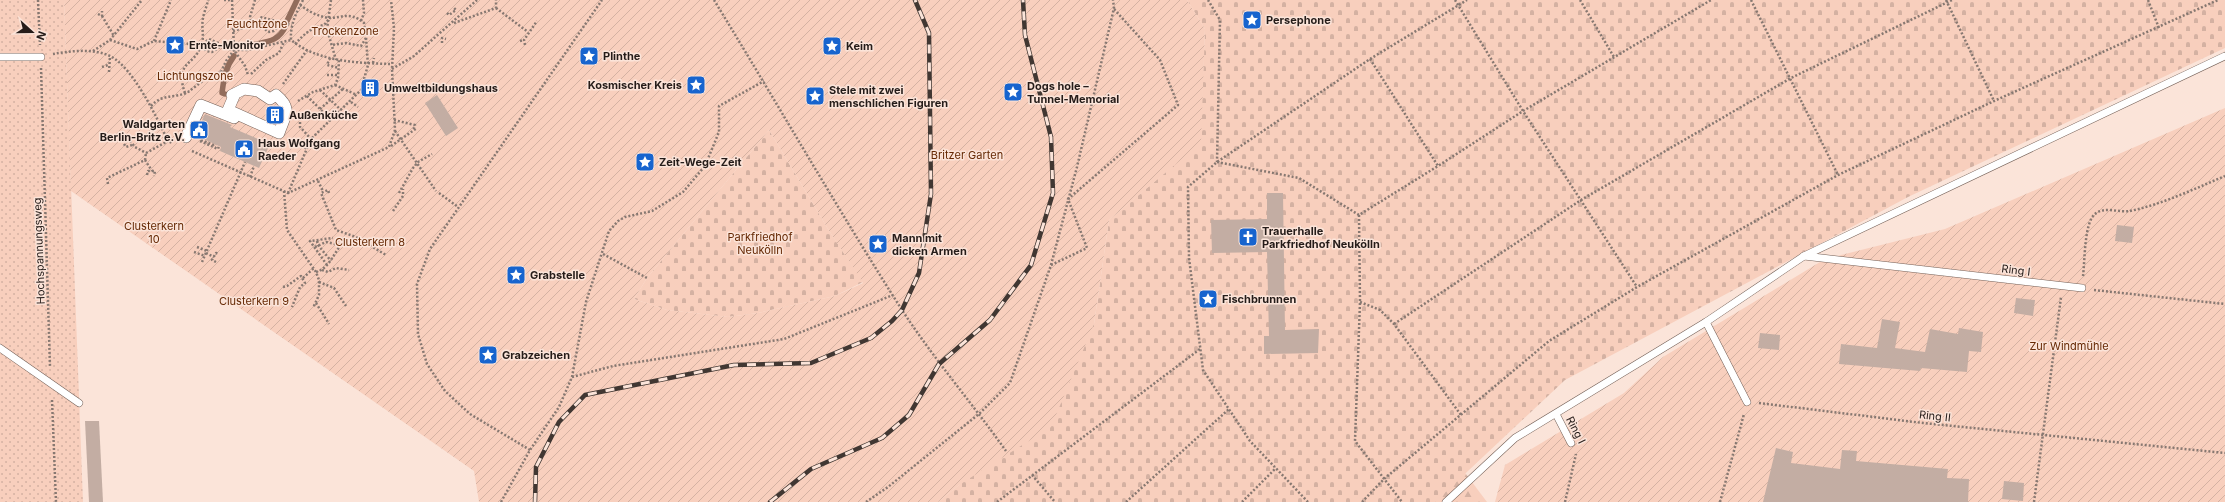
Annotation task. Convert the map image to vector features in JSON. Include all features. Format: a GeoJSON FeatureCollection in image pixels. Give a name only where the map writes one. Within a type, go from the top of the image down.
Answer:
{"type":"FeatureCollection","features":[{"type":"Feature","properties":{"kind":"street"},"geometry":{"type":"LineString","coordinates":[[244,89],[258,91],[270,99],[276,95],[287,106],[288,110],[278,133],[228,110],[234,96],[232,95],[244,89]]}},
{"type":"Feature","properties":{"kind":"street"},"geometry":{"type":"LineString","coordinates":[[186,137],[201,105],[235,119]]}},
{"type":"Feature","properties":{"kind":"lane"},"geometry":{"type":"LineString","coordinates":[[1446,502],[1515,438],[1706,322],[1804,256],[2225,56]]}},
{"type":"Feature","properties":{"kind":"lane"},"geometry":{"type":"LineString","coordinates":[[0,57],[41,57]]}},
{"type":"Feature","properties":{"kind":"lane","name":"Ring I"},"geometry":{"type":"LineString","coordinates":[[1804,256],[2082,288]]}},
{"type":"Feature","properties":{"kind":"lane"},"geometry":{"type":"LineString","coordinates":[[1706,322],[1747,402]]}},
{"type":"Feature","properties":{"kind":"lane"},"geometry":{"type":"LineString","coordinates":[[0,348],[79,403]]}},
{"type":"Feature","properties":{"kind":"lane","name":"Ring I"},"geometry":{"type":"LineString","coordinates":[[1556,414],[1571,443]]}},
{"type":"Feature","properties":{"kind":"path","name":"Hochspannungsweg"},"geometry":{"type":"LineString","coordinates":[[38,0],[56,502]]}},
{"type":"Feature","properties":{"kind":"path"},"geometry":{"type":"LineString","coordinates":[[93,52],[114,36],[142,0]]}},
{"type":"Feature","properties":{"kind":"path"},"geometry":{"type":"LineString","coordinates":[[154,41],[171,0]]}},
{"type":"Feature","properties":{"kind":"path"},"geometry":{"type":"LineString","coordinates":[[202,46],[204,34],[203,17],[208,0]]}},
{"type":"Feature","properties":{"kind":"path"},"geometry":{"type":"LineString","coordinates":[[221,72],[226,60],[234,50],[232,0],[224,0]]}},
{"type":"Feature","properties":{"kind":"path"},"geometry":{"type":"LineString","coordinates":[[251,26],[250,17],[255,0]]}},
{"type":"Feature","properties":{"kind":"path"},"geometry":{"type":"LineString","coordinates":[[303,0],[292,25],[291,40],[295,44],[301,48],[337,60],[373,64],[392,64]]}},
{"type":"Feature","properties":{"kind":"path"},"geometry":{"type":"LineString","coordinates":[[331,0],[330,18],[327,29],[337,60],[338,75],[335,85]]}},
{"type":"Feature","properties":{"kind":"path"},"geometry":{"type":"LineString","coordinates":[[361,21],[364,13],[363,0]]}},
{"type":"Feature","properties":{"kind":"path"},"geometry":{"type":"LineString","coordinates":[[389,147],[395,130],[392,69],[394,28],[391,0]]}},
{"type":"Feature","properties":{"kind":"path"},"geometry":{"type":"LineString","coordinates":[[392,69],[414,56],[477,0]]}},
{"type":"Feature","properties":{"kind":"path"},"geometry":{"type":"LineString","coordinates":[[496,0],[496,8]]}},
{"type":"Feature","properties":{"kind":"path"},"geometry":{"type":"LineString","coordinates":[[530,450],[470,414],[445,391],[427,364],[418,334],[417,284],[430,248],[602,0]]}},
{"type":"Feature","properties":{"kind":"path"},"geometry":{"type":"LineString","coordinates":[[714,0],[893,295],[939,364],[1006,451]]}},
{"type":"Feature","properties":{"kind":"path"},"geometry":{"type":"LineString","coordinates":[[866,502],[888,487],[979,414],[1010,383],[1051,265],[1114,8],[1113,0]]}},
{"type":"Feature","properties":{"kind":"path"},"geometry":{"type":"LineString","coordinates":[[1208,0],[1220,20],[1217,162]]}},
{"type":"Feature","properties":{"kind":"path"},"geometry":{"type":"LineString","coordinates":[[1455,0],[1523,110],[1637,287]]}},
{"type":"Feature","properties":{"kind":"path"},"geometry":{"type":"LineString","coordinates":[[1308,502],[1250,442],[1203,370],[1189,258],[1188,186],[1217,162],[1370,58],[1467,0]]}},
{"type":"Feature","properties":{"kind":"path"},"geometry":{"type":"LineString","coordinates":[[1580,0],[1614,57]]}},
{"type":"Feature","properties":{"kind":"path"},"geometry":{"type":"LineString","coordinates":[[1359,215],[1438,166],[1523,110],[1711,0]]}},
{"type":"Feature","properties":{"kind":"path"},"geometry":{"type":"LineString","coordinates":[[1751,0],[1792,78],[1838,175]]}},
{"type":"Feature","properties":{"kind":"path"},"geometry":{"type":"LineString","coordinates":[[1394,324],[1581,200],[1792,78],[1946,1],[1952,0]]}},
{"type":"Feature","properties":{"kind":"path"},"geometry":{"type":"LineString","coordinates":[[2148,0],[2159,28]]}},
{"type":"Feature","properties":{"kind":"path"},"geometry":{"type":"LineString","coordinates":[[1362,502],[1384,479],[1549,341],[1637,287],[1838,175],[1994,101],[2159,28],[2218,0]]}},
{"type":"Feature","properties":{"kind":"path"},"geometry":{"type":"LineString","coordinates":[[1946,1],[1994,101]]}},
{"type":"Feature","properties":{"kind":"path"},"geometry":{"type":"LineString","coordinates":[[288,193],[311,139],[330,119],[351,102],[357,95],[365,80],[368,63],[366,27],[361,21],[354,17],[341,15],[330,18],[316,14],[300,5]]}},
{"type":"Feature","properties":{"kind":"path"},"geometry":{"type":"LineString","coordinates":[[447,13],[449,15],[456,10],[453,7]]}},
{"type":"Feature","properties":{"kind":"path"},"geometry":{"type":"LineString","coordinates":[[451,24],[496,8]]}},
{"type":"Feature","properties":{"kind":"path"},"geometry":{"type":"LineString","coordinates":[[496,8],[528,32]]}},
{"type":"Feature","properties":{"kind":"path"},"geometry":{"type":"LineString","coordinates":[[1068,199],[1178,104],[1160,60],[1114,8]]}},
{"type":"Feature","properties":{"kind":"path"},"geometry":{"type":"LineString","coordinates":[[102,11],[102,16],[114,36]]}},
{"type":"Feature","properties":{"kind":"path"},"geometry":{"type":"LineString","coordinates":[[453,12],[458,18]]}},
{"type":"Feature","properties":{"kind":"path"},"geometry":{"type":"LineString","coordinates":[[98,14],[102,16]]}},
{"type":"Feature","properties":{"kind":"path"},"geometry":{"type":"LineString","coordinates":[[282,22],[274,31],[270,32],[265,29],[261,23],[260,17],[282,22],[292,25]]}},
{"type":"Feature","properties":{"kind":"path"},"geometry":{"type":"LineString","coordinates":[[295,44],[310,30],[324,25],[330,18]]}},
{"type":"Feature","properties":{"kind":"path"},"geometry":{"type":"LineString","coordinates":[[525,45],[524,40],[528,32],[537,21]]}},
{"type":"Feature","properties":{"kind":"path"},"geometry":{"type":"LineString","coordinates":[[233,31],[261,23]]}},
{"type":"Feature","properties":{"kind":"path"},"geometry":{"type":"LineString","coordinates":[[439,34],[442,38],[442,43]]}},
{"type":"Feature","properties":{"kind":"path"},"geometry":{"type":"LineString","coordinates":[[332,45],[346,43],[361,46],[366,38]]}},
{"type":"Feature","properties":{"kind":"path"},"geometry":{"type":"LineString","coordinates":[[442,38],[446,39]]}},
{"type":"Feature","properties":{"kind":"path"},"geometry":{"type":"LineString","coordinates":[[186,93],[182,82],[184,68],[209,39],[218,43],[220,47],[234,50],[247,50],[291,40]]}},
{"type":"Feature","properties":{"kind":"path"},"geometry":{"type":"LineString","coordinates":[[110,40],[137,49],[154,41],[202,46],[206,51],[212,52],[220,47]]}},
{"type":"Feature","properties":{"kind":"path"},"geometry":{"type":"LineString","coordinates":[[520,41],[524,40]]}},
{"type":"Feature","properties":{"kind":"path"},"geometry":{"type":"LineString","coordinates":[[249,76],[266,60],[279,53],[284,42]]}},
{"type":"Feature","properties":{"kind":"path"},"geometry":{"type":"LineString","coordinates":[[41,57],[66,52],[93,52],[110,56],[124,66],[151,106],[168,141],[175,144]]}},
{"type":"Feature","properties":{"kind":"path"},"geometry":{"type":"LineString","coordinates":[[109,72],[108,65],[110,56]]}},
{"type":"Feature","properties":{"kind":"path"},"geometry":{"type":"LineString","coordinates":[[330,58],[328,65],[338,68]]}},
{"type":"Feature","properties":{"kind":"path"},"geometry":{"type":"LineString","coordinates":[[373,64],[374,58]]}},
{"type":"Feature","properties":{"kind":"path"},"geometry":{"type":"LineString","coordinates":[[1370,58],[1438,166]]}},
{"type":"Feature","properties":{"kind":"path"},"geometry":{"type":"LineString","coordinates":[[102,67],[108,65]]}},
{"type":"Feature","properties":{"kind":"path"},"geometry":{"type":"LineString","coordinates":[[151,106],[162,97],[186,93],[217,72],[226,73]]}},
{"type":"Feature","properties":{"kind":"path"},"geometry":{"type":"LineString","coordinates":[[327,75],[338,75]]}},
{"type":"Feature","properties":{"kind":"path"},"geometry":{"type":"LineString","coordinates":[[501,502],[530,450],[559,407],[572,377],[586,302],[603,254],[609,231],[618,221],[625,217],[652,211],[684,192],[705,166],[719,132],[719,106],[730,98],[764,82]]}},
{"type":"Feature","properties":{"kind":"path"},"geometry":{"type":"LineString","coordinates":[[287,106],[320,90],[335,85],[357,95]]}},
{"type":"Feature","properties":{"kind":"path"},"geometry":{"type":"LineString","coordinates":[[320,109],[343,89]]}},
{"type":"Feature","properties":{"kind":"path"},"geometry":{"type":"LineString","coordinates":[[320,90],[341,110]]}},
{"type":"Feature","properties":{"kind":"path"},"geometry":{"type":"LineString","coordinates":[[307,96],[330,119]]}},
{"type":"Feature","properties":{"kind":"path"},"geometry":{"type":"LineString","coordinates":[[351,102],[358,107]]}},
{"type":"Feature","properties":{"kind":"path"},"geometry":{"type":"LineString","coordinates":[[394,120],[415,125],[412,132]]}},
{"type":"Feature","properties":{"kind":"path"},"geometry":{"type":"LineString","coordinates":[[188,149],[288,193],[318,181],[389,147],[417,128]]}},
{"type":"Feature","properties":{"kind":"path"},"geometry":{"type":"LineString","coordinates":[[395,130],[437,192],[458,207]]}},
{"type":"Feature","properties":{"kind":"path"},"geometry":{"type":"LineString","coordinates":[[198,139],[208,142],[219,147],[218,149],[198,139]]}},
{"type":"Feature","properties":{"kind":"path"},"geometry":{"type":"LineString","coordinates":[[130,141],[132,145],[146,153]]}},
{"type":"Feature","properties":{"kind":"path"},"geometry":{"type":"LineString","coordinates":[[146,153],[168,141]]}},
{"type":"Feature","properties":{"kind":"path"},"geometry":{"type":"LineString","coordinates":[[124,144],[126,147],[132,145]]}},
{"type":"Feature","properties":{"kind":"path"},"geometry":{"type":"LineString","coordinates":[[146,153],[145,160],[152,171],[155,171],[154,176]]}},
{"type":"Feature","properties":{"kind":"path"},"geometry":{"type":"LineString","coordinates":[[399,193],[403,189],[413,168],[418,162],[432,154]]}},
{"type":"Feature","properties":{"kind":"path"},"geometry":{"type":"LineString","coordinates":[[108,184],[107,178],[145,160]]}},
{"type":"Feature","properties":{"kind":"path"},"geometry":{"type":"LineString","coordinates":[[202,262],[245,162]]}},
{"type":"Feature","properties":{"kind":"path"},"geometry":{"type":"LineString","coordinates":[[1217,162],[1299,178],[1359,215]]}},
{"type":"Feature","properties":{"kind":"path"},"geometry":{"type":"LineString","coordinates":[[250,177],[254,166]]}},
{"type":"Feature","properties":{"kind":"path"},"geometry":{"type":"LineString","coordinates":[[147,175],[148,171],[152,171]]}},
{"type":"Feature","properties":{"kind":"path"},"geometry":{"type":"LineString","coordinates":[[2225,176],[2151,206],[2128,212],[2103,210],[2095,213],[2088,222],[2082,288],[2225,304]]}},
{"type":"Feature","properties":{"kind":"path"},"geometry":{"type":"LineString","coordinates":[[318,181],[324,192]]}},
{"type":"Feature","properties":{"kind":"path"},"geometry":{"type":"LineString","coordinates":[[393,211],[403,196],[403,189]]}},
{"type":"Feature","properties":{"kind":"path"},"geometry":{"type":"LineString","coordinates":[[324,192],[328,190],[329,193]]}},
{"type":"Feature","properties":{"kind":"path"},"geometry":{"type":"LineString","coordinates":[[284,191],[287,230],[314,268],[319,282],[319,295],[314,308]]}},
{"type":"Feature","properties":{"kind":"path"},"geometry":{"type":"LineString","coordinates":[[324,192],[321,193],[336,230],[356,237],[386,255]]}},
{"type":"Feature","properties":{"kind":"path"},"geometry":{"type":"LineString","coordinates":[[1051,265],[1087,248],[1068,199]]}},
{"type":"Feature","properties":{"kind":"path"},"geometry":{"type":"LineString","coordinates":[[1359,215],[1360,302],[1355,441],[1402,502]]}},
{"type":"Feature","properties":{"kind":"path"},"geometry":{"type":"LineString","coordinates":[[329,258],[310,241],[331,238],[331,242]]}},
{"type":"Feature","properties":{"kind":"path"},"geometry":{"type":"LineString","coordinates":[[316,272],[322,270],[327,265],[329,258],[340,245],[348,239]]}},
{"type":"Feature","properties":{"kind":"path"},"geometry":{"type":"LineString","coordinates":[[317,241],[316,246],[318,254],[327,265]]}},
{"type":"Feature","properties":{"kind":"path"},"geometry":{"type":"LineString","coordinates":[[316,246],[331,242],[340,245]]}},
{"type":"Feature","properties":{"kind":"path"},"geometry":{"type":"LineString","coordinates":[[197,248],[214,257]]}},
{"type":"Feature","properties":{"kind":"path"},"geometry":{"type":"LineString","coordinates":[[194,252],[206,253]]}},
{"type":"Feature","properties":{"kind":"path"},"geometry":{"type":"LineString","coordinates":[[216,262],[212,260],[216,253],[219,254]]}},
{"type":"Feature","properties":{"kind":"path"},"geometry":{"type":"LineString","coordinates":[[603,254],[647,278]]}},
{"type":"Feature","properties":{"kind":"path"},"geometry":{"type":"LineString","coordinates":[[324,260],[329,258]]}},
{"type":"Feature","properties":{"kind":"path"},"geometry":{"type":"LineString","coordinates":[[283,287],[288,286],[301,276],[303,278],[314,268]]}},
{"type":"Feature","properties":{"kind":"path"},"geometry":{"type":"LineString","coordinates":[[322,270],[328,272],[336,268],[349,270]]}},
{"type":"Feature","properties":{"kind":"path"},"geometry":{"type":"LineString","coordinates":[[292,307],[300,287],[305,282],[303,278]]}},
{"type":"Feature","properties":{"kind":"path"},"geometry":{"type":"LineString","coordinates":[[319,282],[334,288],[346,306]]}},
{"type":"Feature","properties":{"kind":"path"},"geometry":{"type":"LineString","coordinates":[[2034,502],[2062,286]]}},
{"type":"Feature","properties":{"kind":"path"},"geometry":{"type":"LineString","coordinates":[[572,377],[613,366],[784,339],[893,295]]}},
{"type":"Feature","properties":{"kind":"path"},"geometry":{"type":"LineString","coordinates":[[1360,302],[1380,310],[1394,324],[1461,415]]}},
{"type":"Feature","properties":{"kind":"path"},"geometry":{"type":"LineString","coordinates":[[316,303],[329,324]]}},
{"type":"Feature","properties":{"kind":"path"},"geometry":{"type":"LineString","coordinates":[[997,502],[1200,348]]}},
{"type":"Feature","properties":{"kind":"path"},"geometry":{"type":"LineString","coordinates":[[1720,502],[1747,402]]}},
{"type":"Feature","properties":{"kind":"path","name":"Ring II"},"geometry":{"type":"LineString","coordinates":[[1747,402],[2043,435],[2225,453]]}},
{"type":"Feature","properties":{"kind":"path"},"geometry":{"type":"LineString","coordinates":[[1126,502],[1229,410]]}},
{"type":"Feature","properties":{"kind":"path","name":"Ring I"},"geometry":{"type":"LineString","coordinates":[[1565,502],[1576,454],[1571,443]]}},
{"type":"Feature","properties":{"kind":"path"},"geometry":{"type":"LineString","coordinates":[[1242,502],[1276,468]]}},
{"type":"Feature","properties":{"kind":"path"},"geometry":{"type":"LineString","coordinates":[[1032,475],[1055,502]]}},
{"type":"Feature","properties":{"kind":"green space"},"geometry":{"type":"Polygon","coordinates":[[[0,0],[64,0],[83,502],[0,502],[0,0]]]}},
{"type":"Feature","properties":{"kind":"green space","name":"Britzer Garten"},"geometry":{"type":"Polygon","coordinates":[[[64,0],[1187,0],[1205,29],[1201,143],[1109,220],[1094,324],[1051,427],[959,485],[938,502],[479,502],[474,471],[71,191],[64,0]],[[769,130],[647,278],[634,299],[667,310],[728,317],[758,313],[835,296],[863,283],[828,229],[769,130]]]}},
{"type":"Feature","properties":{"kind":"green space"},"geometry":{"type":"Polygon","coordinates":[[[1187,0],[2225,0],[2225,48],[1908,197],[1565,380],[1435,502],[938,502],[959,485],[1094,324],[1109,220],[1200,143],[1205,29],[1187,0]]]}},
{"type":"Feature","properties":{"kind":"green space","name":"Zur Windmühle"},"geometry":{"type":"Polygon","coordinates":[[[2225,108],[2225,502],[1495,502],[1505,465],[1624,393],[1663,357],[1825,259],[1945,229],[2225,108]]]}},
{"type":"Feature","properties":{"kind":"green space","name":"Parkfriedhof Neukölln"},"geometry":{"type":"Polygon","coordinates":[[[769,130],[828,229],[863,282],[835,296],[758,313],[728,317],[667,310],[634,299],[647,278],[769,130]]]}},
{"type":"Feature","properties":{"kind":"green space"},"geometry":{"type":"Polygon","coordinates":[[[1441,441],[1487,502],[1381,502],[1441,441]]]}},
{"type":"Feature","properties":{"kind":"building"},"geometry":{"type":"Polygon","coordinates":[[[437,95],[458,128],[446,136],[425,103],[437,95]]]}},
{"type":"Feature","properties":{"kind":"building","name":"Haus Wolfgang Raeder"},"geometry":{"type":"Polygon","coordinates":[[[205,114],[232,125],[230,127],[270,144],[259,168],[220,151],[221,147],[195,135],[205,114]]]}},
{"type":"Feature","properties":{"kind":"building"},"geometry":{"type":"Polygon","coordinates":[[[1267,193],[1283,193],[1285,330],[1319,329],[1318,353],[1264,354],[1264,336],[1269,336],[1267,252],[1212,253],[1211,220],[1267,219],[1267,193]]]}},
{"type":"Feature","properties":{"kind":"building"},"geometry":{"type":"Polygon","coordinates":[[[2117,225],[2134,227],[2132,243],[2115,241],[2117,225]]]}},
{"type":"Feature","properties":{"kind":"building"},"geometry":{"type":"Polygon","coordinates":[[[2016,298],[2035,300],[2033,316],[2014,313],[2016,298]]]}},
{"type":"Feature","properties":{"kind":"building"},"geometry":{"type":"Polygon","coordinates":[[[1882,319],[1900,322],[1895,348],[1925,352],[1930,329],[1958,334],[1959,328],[1983,332],[1981,352],[1969,351],[1967,372],[1921,368],[1920,371],[1839,364],[1841,344],[1877,348],[1882,319]]]}},
{"type":"Feature","properties":{"kind":"building"},"geometry":{"type":"Polygon","coordinates":[[[1760,333],[1780,335],[1779,350],[1758,348],[1760,333]]]}},
{"type":"Feature","properties":{"kind":"building"},"geometry":{"type":"Polygon","coordinates":[[[85,421],[99,421],[103,502],[89,502],[85,421]]]}},
{"type":"Feature","properties":{"kind":"building"},"geometry":{"type":"Polygon","coordinates":[[[1776,448],[1793,452],[1791,463],[1840,469],[1842,450],[1857,451],[1856,461],[1948,469],[1947,478],[1969,479],[1968,502],[1763,502],[1776,448]]]}},
{"type":"Feature","properties":{"kind":"building"},"geometry":{"type":"Polygon","coordinates":[[[2004,481],[2024,483],[2023,501],[2002,499],[2004,481]]]}},
{"type":"Feature","properties":{"kind":"waterway"},"geometry":{"type":"LineString","coordinates":[[287,21],[297,0]]}},
{"type":"Feature","properties":{"kind":"waterway"},"geometry":{"type":"LineString","coordinates":[[244,47],[274,39],[279,36],[286,25]]}},
{"type":"Feature","properties":{"kind":"waterway"},"geometry":{"type":"LineString","coordinates":[[225,94],[222,93],[224,78],[234,56]]}},
{"type":"Feature","properties":{"kind":"railway"},"geometry":{"type":"LineString","coordinates":[[535,502],[536,467],[559,422],[585,395],[734,365],[811,363],[871,338],[892,321],[902,310],[919,273],[931,194],[929,33],[915,0]]}},
{"type":"Feature","properties":{"kind":"railway"},"geometry":{"type":"LineString","coordinates":[[770,502],[811,469],[882,438],[909,415],[939,364],[990,320],[1031,265],[1053,193],[1051,137],[1025,35],[1023,0]]}},
{"type":"Feature","properties":{"kind":"place","name":"Persephone"},"geometry":{"type":"Point","coordinates":[1252,20]}},
{"type":"Feature","properties":{"kind":"place","name":"Ernte-Monitor"},"geometry":{"type":"Point","coordinates":[175,45]}},
{"type":"Feature","properties":{"kind":"place","name":"Keim"},"geometry":{"type":"Point","coordinates":[832,46]}},
{"type":"Feature","properties":{"kind":"place","name":"Plinthe"},"geometry":{"type":"Point","coordinates":[589,56]}},
{"type":"Feature","properties":{"kind":"place","name":"Kosmischer Kreis"},"geometry":{"type":"Point","coordinates":[696,85]}},
{"type":"Feature","properties":{"kind":"place","name":"Umweltbildungshaus"},"geometry":{"type":"Point","coordinates":[370,88]}},
{"type":"Feature","properties":{"kind":"place","name":"Dogs hole – Tunnel-Memorial"},"geometry":{"type":"Point","coordinates":[1013,92]}},
{"type":"Feature","properties":{"kind":"place","name":"Stele mit zwei menschlichen Figuren"},"geometry":{"type":"Point","coordinates":[815,96]}},
{"type":"Feature","properties":{"kind":"place","name":"Außenküche"},"geometry":{"type":"Point","coordinates":[275,115]}},
{"type":"Feature","properties":{"kind":"place","name":"Waldgarten Berlin-Britz e.V."},"geometry":{"type":"Point","coordinates":[199,130]}},
{"type":"Feature","properties":{"kind":"place","name":"Haus Wolfgang Raeder"},"geometry":{"type":"Point","coordinates":[244,149]}},
{"type":"Feature","properties":{"kind":"place","name":"Zeit-Wege-Zeit"},"geometry":{"type":"Point","coordinates":[645,162]}},
{"type":"Feature","properties":{"kind":"place","name":"Trauerhalle Parkfriedhof Neukölln"},"geometry":{"type":"Point","coordinates":[1248,237]}},
{"type":"Feature","properties":{"kind":"place","name":"Mann mit dicken Armen"},"geometry":{"type":"Point","coordinates":[878,244]}},
{"type":"Feature","properties":{"kind":"place","name":"Grabstelle"},"geometry":{"type":"Point","coordinates":[516,275]}},
{"type":"Feature","properties":{"kind":"place","name":"Fischbrunnen"},"geometry":{"type":"Point","coordinates":[1208,299]}},
{"type":"Feature","properties":{"kind":"place","name":"Grabzeichen"},"geometry":{"type":"Point","coordinates":[488,355]}},
{"type":"Feature","properties":{"kind":"park label","name":"Feuchtzone"},"geometry":{"type":"Point","coordinates":[257,24]}},
{"type":"Feature","properties":{"kind":"park label","name":"Trockenzone"},"geometry":{"type":"Point","coordinates":[345,31]}},
{"type":"Feature","properties":{"kind":"park label","name":"Lichtungszone"},"geometry":{"type":"Point","coordinates":[195,76]}},
{"type":"Feature","properties":{"kind":"park label","name":"Clusterkern 10"},"geometry":{"type":"Point","coordinates":[154,232]}},
{"type":"Feature","properties":{"kind":"park label","name":"Clusterkern 8"},"geometry":{"type":"Point","coordinates":[370,242]}},
{"type":"Feature","properties":{"kind":"park label","name":"Clusterkern 9"},"geometry":{"type":"Point","coordinates":[254,301]}}]}
